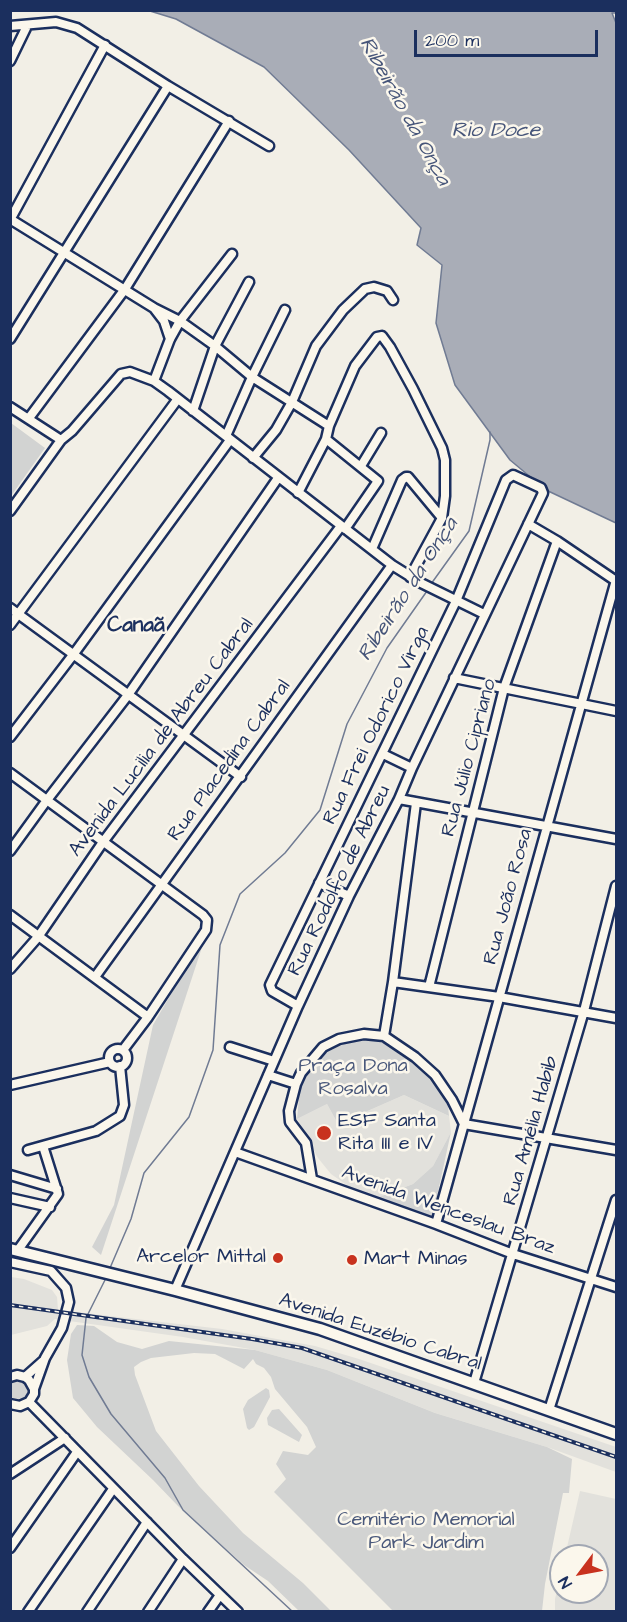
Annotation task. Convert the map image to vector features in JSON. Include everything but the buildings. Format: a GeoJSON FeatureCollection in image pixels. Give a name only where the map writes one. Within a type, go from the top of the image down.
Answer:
{"type":"FeatureCollection","features":[{"type":"Feature","properties":{"kind":"main road","name":"Avenida Euzébio Cabral"},"geometry":{"type":"LineString","coordinates":[[14,1250],[93,1268],[320,1329],[616,1434]]}},
{"type":"Feature","properties":{"kind":"street"},"geometry":{"type":"LineString","coordinates":[[10,26],[56,22],[77,28],[269,146]]}},
{"type":"Feature","properties":{"kind":"street"},"geometry":{"type":"LineString","coordinates":[[10,61],[27,26]]}},
{"type":"Feature","properties":{"kind":"street"},"geometry":{"type":"LineString","coordinates":[[105,45],[11,219],[154,308],[180,321],[252,377],[329,426]]}},
{"type":"Feature","properties":{"kind":"street"},"geometry":{"type":"LineString","coordinates":[[10,339],[168,86]]}},
{"type":"Feature","properties":{"kind":"street"},"geometry":{"type":"LineString","coordinates":[[29,418],[125,290],[230,121]]}},
{"type":"Feature","properties":{"kind":"street"},"geometry":{"type":"LineString","coordinates":[[154,381],[170,339],[180,321],[232,254]]}},
{"type":"Feature","properties":{"kind":"street"},"geometry":{"type":"LineString","coordinates":[[193,411],[215,346],[249,282]]}},
{"type":"Feature","properties":{"kind":"street"},"geometry":{"type":"LineString","coordinates":[[254,458],[276,430],[292,402],[316,346],[343,310],[365,289],[374,287],[387,291],[393,300]]}},
{"type":"Feature","properties":{"kind":"street"},"geometry":{"type":"LineString","coordinates":[[154,308],[164,321],[170,339]]}},
{"type":"Feature","properties":{"kind":"street"},"geometry":{"type":"LineString","coordinates":[[10,737],[73,655],[228,438],[252,377],[285,310]]}},
{"type":"Feature","properties":{"kind":"street"},"geometry":{"type":"LineString","coordinates":[[298,493],[326,439],[329,426],[355,366],[379,336],[384,337],[442,448],[445,460],[445,496],[442,518],[410,577]]}},
{"type":"Feature","properties":{"kind":"street"},"geometry":{"type":"LineString","coordinates":[[10,511],[61,440],[72,431],[121,374],[130,372],[154,381],[392,565],[421,583],[484,614]]}},
{"type":"Feature","properties":{"kind":"street"},"geometry":{"type":"LineString","coordinates":[[10,625],[177,400]]}},
{"type":"Feature","properties":{"kind":"street"},"geometry":{"type":"LineString","coordinates":[[10,407],[61,440]]}},
{"type":"Feature","properties":{"kind":"street"},"geometry":{"type":"LineString","coordinates":[[326,439],[361,466],[381,433]]}},
{"type":"Feature","properties":{"kind":"street","name":"Avenida Lucilia de Abreu Cabral"},"geometry":{"type":"LineString","coordinates":[[10,969],[38,937],[103,843],[378,481],[361,466]]}},
{"type":"Feature","properties":{"kind":"street","name":"Rua Frei Odorico Virga"},"geometry":{"type":"LineString","coordinates":[[298,1006],[270,988],[456,601],[506,480],[513,475],[543,490]]}},
{"type":"Feature","properties":{"kind":"street"},"geometry":{"type":"LineString","coordinates":[[372,549],[402,480],[406,477],[442,518]]}},
{"type":"Feature","properties":{"kind":"street"},"geometry":{"type":"LineString","coordinates":[[10,851],[128,695],[278,478]]}},
{"type":"Feature","properties":{"kind":"street","name":"Rua Rodolfo de Abreu"},"geometry":{"type":"LineString","coordinates":[[175,1290],[298,1006],[349,896],[399,799],[543,490]]}},
{"type":"Feature","properties":{"kind":"street"},"geometry":{"type":"LineString","coordinates":[[528,524],[616,581]]}},
{"type":"Feature","properties":{"kind":"street","name":"Rua Júlio Cipriano"},"geometry":{"type":"LineString","coordinates":[[429,987],[504,688],[557,541]]}},
{"type":"Feature","properties":{"kind":"street","name":"Rua Placedina Cabral"},"geometry":{"type":"LineString","coordinates":[[95,977],[392,565]]}},
{"type":"Feature","properties":{"kind":"street","name":"Rua João Rosa"},"geometry":{"type":"LineString","coordinates":[[436,1224],[616,581]]}},
{"type":"Feature","properties":{"kind":"street"},"geometry":{"type":"LineString","coordinates":[[10,608],[241,777]]}},
{"type":"Feature","properties":{"kind":"street"},"geometry":{"type":"LineString","coordinates":[[454,678],[616,711]]}},
{"type":"Feature","properties":{"kind":"street"},"geometry":{"type":"LineString","coordinates":[[382,754],[412,768]]}},
{"type":"Feature","properties":{"kind":"street"},"geometry":{"type":"LineString","coordinates":[[10,773],[203,915],[207,925],[148,1017],[123,1050]]}},
{"type":"Feature","properties":{"kind":"street"},"geometry":{"type":"LineString","coordinates":[[399,799],[616,838]]}},
{"type":"Feature","properties":{"kind":"street"},"geometry":{"type":"LineString","coordinates":[[384,1036],[416,803]]}},
{"type":"Feature","properties":{"kind":"street"},"geometry":{"type":"LineString","coordinates":[[320,883],[349,896]]}},
{"type":"Feature","properties":{"kind":"street","name":"Rua Amélia Habib"},"geometry":{"type":"LineString","coordinates":[[474,1383],[584,1011],[616,886]]}},
{"type":"Feature","properties":{"kind":"street"},"geometry":{"type":"LineString","coordinates":[[10,915],[148,1017]]}},
{"type":"Feature","properties":{"kind":"street"},"geometry":{"type":"LineString","coordinates":[[393,982],[499,997],[616,1018]]}},
{"type":"Feature","properties":{"kind":"street"},"geometry":{"type":"LineString","coordinates":[[312,1179],[306,1143],[290,1122],[289,1110],[296,1084],[301,1073],[323,1047],[339,1039],[364,1034],[384,1036],[415,1057],[435,1075],[452,1100],[464,1124],[616,1150]]}},
{"type":"Feature","properties":{"kind":"street"},"geometry":{"type":"LineString","coordinates":[[230,1047],[274,1061]]}},
{"type":"Feature","properties":{"kind":"street"},"geometry":{"type":"LineString","coordinates":[[117,1048],[123,1050],[127,1057],[125,1063],[114,1066],[109,1057],[111,1051],[117,1048]]}},
{"type":"Feature","properties":{"kind":"street"},"geometry":{"type":"LineString","coordinates":[[10,1085],[110,1062]]}},
{"type":"Feature","properties":{"kind":"street"},"geometry":{"type":"LineString","coordinates":[[28,1150],[96,1131],[120,1116],[124,1105],[120,1066]]}},
{"type":"Feature","properties":{"kind":"street"},"geometry":{"type":"LineString","coordinates":[[268,1075],[296,1084]]}},
{"type":"Feature","properties":{"kind":"street"},"geometry":{"type":"LineString","coordinates":[[14,1250],[50,1208],[58,1194],[43,1146]]}},
{"type":"Feature","properties":{"kind":"street","name":"Avenida Wenceslau Braz"},"geometry":{"type":"LineString","coordinates":[[236,1152],[513,1254],[616,1287]]}},
{"type":"Feature","properties":{"kind":"street"},"geometry":{"type":"LineString","coordinates":[[10,1175],[57,1189]]}},
{"type":"Feature","properties":{"kind":"street"},"geometry":{"type":"LineString","coordinates":[[10,1198],[50,1208]]}},
{"type":"Feature","properties":{"kind":"street"},"geometry":{"type":"LineString","coordinates":[[549,1410],[616,1200]]}},
{"type":"Feature","properties":{"kind":"street"},"geometry":{"type":"LineString","coordinates":[[10,1262],[51,1271],[66,1288],[69,1302],[62,1328],[45,1358],[34,1394],[29,1402],[20,1406],[10,1404]]}},
{"type":"Feature","properties":{"kind":"street"},"geometry":{"type":"LineString","coordinates":[[25,1377],[45,1358]]}},
{"type":"Feature","properties":{"kind":"street"},"geometry":{"type":"LineString","coordinates":[[10,1377],[17,1375],[25,1377],[34,1389]]}},
{"type":"Feature","properties":{"kind":"street"},"geometry":{"type":"LineString","coordinates":[[29,1402],[183,1559],[238,1611]]}},
{"type":"Feature","properties":{"kind":"street"},"geometry":{"type":"LineString","coordinates":[[10,1474],[64,1438]]}},
{"type":"Feature","properties":{"kind":"street"},"geometry":{"type":"LineString","coordinates":[[10,1548],[77,1452]]}},
{"type":"Feature","properties":{"kind":"street"},"geometry":{"type":"LineString","coordinates":[[28,1611],[113,1488]]}},
{"type":"Feature","properties":{"kind":"street"},"geometry":{"type":"LineString","coordinates":[[87,1611],[147,1522]]}},
{"type":"Feature","properties":{"kind":"street"},"geometry":{"type":"LineString","coordinates":[[148,1611],[183,1559]]}},
{"type":"Feature","properties":{"kind":"street"},"geometry":{"type":"LineString","coordinates":[[208,1611],[220,1594]]}},
{"type":"Feature","properties":{"kind":"shaded area"},"geometry":{"type":"Polygon","coordinates":[[[404,1095],[449,1116],[451,1132],[433,1166],[413,1184],[379,1197],[351,1188],[331,1174],[318,1158],[297,1119],[327,1104],[338,1124],[404,1095]]]}},
{"type":"Feature","properties":{"kind":"shaded area"},"geometry":{"type":"Polygon","coordinates":[[[11,1277],[24,1279],[52,1290],[57,1297],[58,1310],[222,1329],[315,1346],[359,1359],[616,1447],[616,1472],[547,1447],[435,1413],[327,1370],[255,1350],[183,1337],[55,1319],[47,1326],[11,1335],[11,1277]]]}},
{"type":"Feature","properties":{"kind":"shaded area"},"geometry":{"type":"Polygon","coordinates":[[[580,1491],[616,1499],[616,1611],[555,1611],[555,1604],[609,1604],[609,1544],[568,1544],[580,1491]]]}},
{"type":"Feature","properties":{"kind":"green space"},"geometry":{"type":"Polygon","coordinates":[[[11,423],[45,448],[11,496],[11,423]]]}},
{"type":"Feature","properties":{"kind":"green space"},"geometry":{"type":"Polygon","coordinates":[[[207,932],[101,1255],[92,1247],[114,1205],[153,1025],[207,932]]]}},
{"type":"Feature","properties":{"kind":"green space","name":"Praça Dona Rosalva"},"geometry":{"type":"Polygon","coordinates":[[[372,1039],[385,1042],[425,1070],[437,1083],[448,1106],[449,1116],[404,1095],[338,1124],[327,1104],[297,1119],[300,1086],[304,1075],[315,1063],[340,1045],[372,1039]]]}},
{"type":"Feature","properties":{"kind":"green space"},"geometry":{"type":"Polygon","coordinates":[[[451,1132],[432,1219],[364,1194],[379,1197],[413,1184],[433,1166],[451,1132]]]}},
{"type":"Feature","properties":{"kind":"green space","name":"Cemitério Memorial Park Jardim"},"geometry":{"type":"Polygon","coordinates":[[[77,1325],[94,1326],[117,1342],[142,1349],[169,1341],[255,1350],[327,1370],[435,1413],[547,1447],[572,1459],[569,1493],[563,1493],[553,1544],[549,1544],[549,1564],[542,1611],[393,1611],[274,1492],[286,1479],[276,1464],[283,1451],[308,1455],[316,1447],[307,1427],[275,1389],[271,1377],[264,1368],[256,1364],[253,1359],[244,1369],[215,1354],[194,1353],[151,1358],[141,1362],[134,1367],[135,1375],[156,1431],[199,1486],[243,1533],[303,1583],[331,1611],[299,1611],[268,1581],[244,1565],[178,1506],[97,1427],[73,1398],[67,1360],[71,1334],[77,1325]]]}},
{"type":"Feature","properties":{"kind":"green space"},"geometry":{"type":"Polygon","coordinates":[[[19,1378],[29,1385],[31,1393],[24,1402],[11,1401],[10,1381],[19,1378]]]}},
{"type":"Feature","properties":{"kind":"green space"},"geometry":{"type":"Polygon","coordinates":[[[266,1388],[269,1390],[270,1397],[254,1427],[249,1430],[243,1409],[248,1400],[266,1388]]]}},
{"type":"Feature","properties":{"kind":"green space"},"geometry":{"type":"Polygon","coordinates":[[[279,1409],[302,1435],[299,1442],[268,1425],[267,1418],[272,1410],[279,1409]]]}},
{"type":"Feature","properties":{"kind":"water","name":"Rio Doce"},"geometry":{"type":"Polygon","coordinates":[[[150,11],[616,11],[612,13],[616,23],[616,523],[546,490],[510,460],[455,385],[436,323],[442,265],[417,245],[421,228],[349,150],[264,67],[176,19],[150,11]]]}},
{"type":"Feature","properties":{"kind":"waterway","name":"Ribeirão da Onça"},"geometry":{"type":"LineString","coordinates":[[431,584],[469,531],[490,432]]}},
{"type":"Feature","properties":{"kind":"waterway","name":"Ribeirão da Onça"},"geometry":{"type":"LineString","coordinates":[[110,1268],[131,1219],[144,1173],[189,1117],[213,1050],[220,945],[240,894],[285,853],[320,810],[347,724],[387,648],[427,591]]}},
{"type":"Feature","properties":{"kind":"waterway","name":"Ribeirão da Onça"},"geometry":{"type":"LineString","coordinates":[[106,1278],[86,1318],[82,1355],[89,1377],[111,1414],[165,1478],[183,1510],[293,1612]]}},
{"type":"Feature","properties":{"kind":"railway"},"geometry":{"type":"LineString","coordinates":[[10,1305],[302,1348],[616,1457]]}},
{"type":"Feature","properties":{"kind":"place","name":"ESF Santa Rita III e IV"},"geometry":{"type":"Point","coordinates":[324,1133]}},
{"type":"Feature","properties":{"kind":"place","name":"Arcelor Mittal"},"geometry":{"type":"Point","coordinates":[278,1258]}},
{"type":"Feature","properties":{"kind":"place","name":"Mart Minas"},"geometry":{"type":"Point","coordinates":[352,1260]}},
{"type":"Feature","properties":{"kind":"district","name":"Canaã"},"geometry":{"type":"Point","coordinates":[136,627]}}]}
